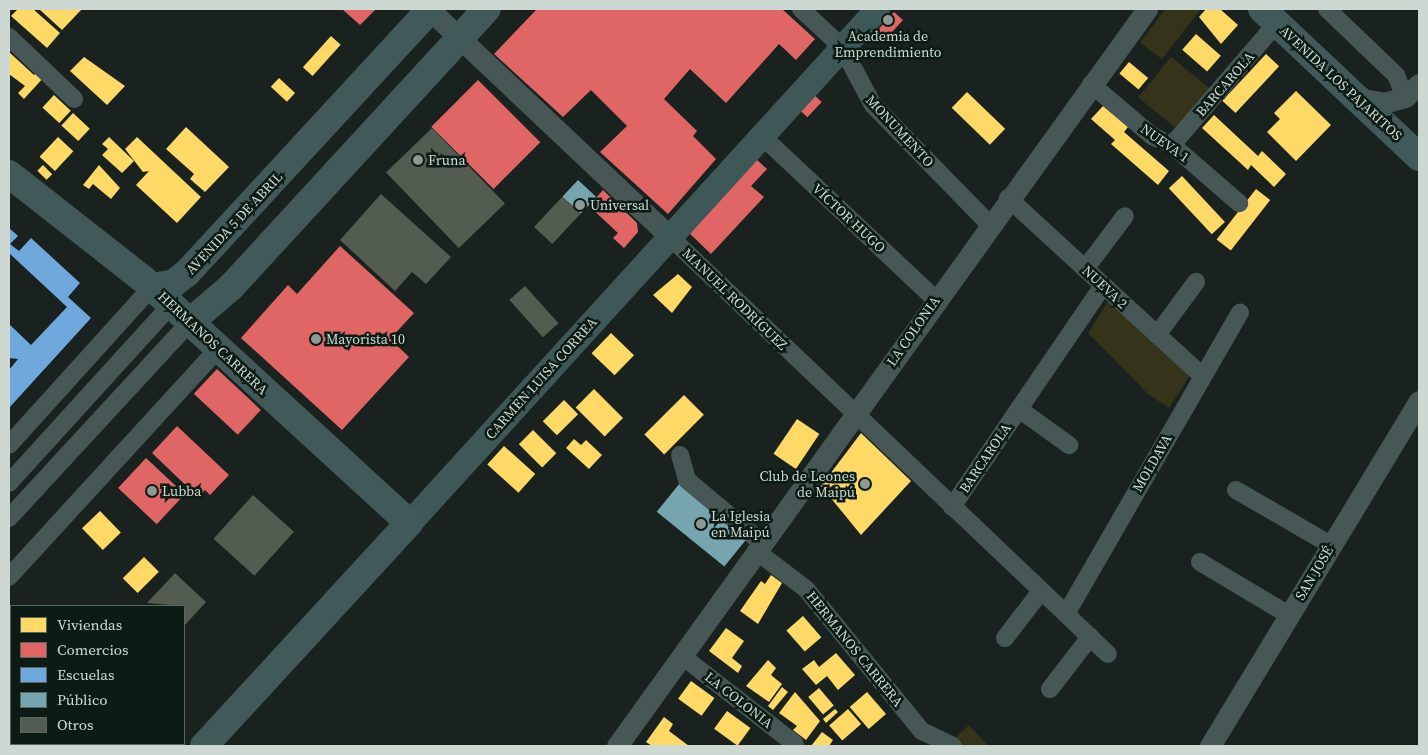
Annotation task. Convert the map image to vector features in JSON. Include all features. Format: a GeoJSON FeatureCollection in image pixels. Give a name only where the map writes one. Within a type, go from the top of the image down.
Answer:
{"type":"FeatureCollection","features":[{"type":"Feature","properties":{"kind":"main road","name":"AVENIDA 5 DE ABRIL"},"geometry":{"type":"LineString","coordinates":[[171,305],[174,284],[187,274],[430,9]]}},
{"type":"Feature","properties":{"kind":"main road"},"geometry":{"type":"LineString","coordinates":[[171,305],[231,288],[459,38],[488,9]]}},
{"type":"Feature","properties":{"kind":"main road","name":"CARMEN LUISA CORREA"},"geometry":{"type":"LineString","coordinates":[[204,746],[409,524],[877,9]]}},
{"type":"Feature","properties":{"kind":"main road","name":"AVENIDA LOS PAJARITOS"},"geometry":{"type":"LineString","coordinates":[[1270,16],[1419,157]]}},
{"type":"Feature","properties":{"kind":"main road","name":"HERMANOS CARRERA"},"geometry":{"type":"LineString","coordinates":[[9,174],[171,305],[409,524]]}},
{"type":"Feature","properties":{"kind":"street","name":"MANUEL RODRÍGUEZ"},"geometry":{"type":"LineString","coordinates":[[430,9],[1108,654]]}},
{"type":"Feature","properties":{"kind":"street","name":"MONUMENTO"},"geometry":{"type":"LineString","coordinates":[[801,9],[842,47],[873,105],[989,224]]}},
{"type":"Feature","properties":{"kind":"street","name":"LA COLONIA"},"geometry":{"type":"LineString","coordinates":[[617,746],[989,224],[1147,9]]}},
{"type":"Feature","properties":{"kind":"street"},"geometry":{"type":"LineString","coordinates":[[1327,9],[1412,90],[1377,103],[1356,98]]}},
{"type":"Feature","properties":{"kind":"street","name":"BARCAROLA"},"geometry":{"type":"LineString","coordinates":[[1172,145],[1270,16]]}},
{"type":"Feature","properties":{"kind":"street"},"geometry":{"type":"LineString","coordinates":[[9,37],[74,99]]}},
{"type":"Feature","properties":{"kind":"street","name":"NUEVA 1"},"geometry":{"type":"LineString","coordinates":[[1091,84],[1152,136],[1172,145],[1238,203]]}},
{"type":"Feature","properties":{"kind":"street","name":"VÍCTOR HUGO"},"geometry":{"type":"LineString","coordinates":[[762,136],[936,300]]}},
{"type":"Feature","properties":{"kind":"street","name":"NUEVA 2"},"geometry":{"type":"LineString","coordinates":[[1008,198],[1202,376]]}},
{"type":"Feature","properties":{"kind":"street"},"geometry":{"type":"LineString","coordinates":[[1085,269],[1125,216]]}},
{"type":"Feature","properties":{"kind":"street"},"geometry":{"type":"LineString","coordinates":[[1158,335],[1196,282]]}},
{"type":"Feature","properties":{"kind":"street","name":"BARCAROLA"},"geometry":{"type":"LineString","coordinates":[[952,507],[1103,286]]}},
{"type":"Feature","properties":{"kind":"street"},"geometry":{"type":"LineString","coordinates":[[9,445],[171,305]]}},
{"type":"Feature","properties":{"kind":"street"},"geometry":{"type":"LineString","coordinates":[[9,483],[171,305]]}},
{"type":"Feature","properties":{"kind":"street"},"geometry":{"type":"LineString","coordinates":[[9,518],[171,305]]}},
{"type":"Feature","properties":{"kind":"street","name":"MOLDAVA"},"geometry":{"type":"LineString","coordinates":[[1066,614],[1240,313]]}},
{"type":"Feature","properties":{"kind":"street"},"geometry":{"type":"LineString","coordinates":[[9,577],[218,349]]}},
{"type":"Feature","properties":{"kind":"street","name":"SAN JOSÉ"},"geometry":{"type":"LineString","coordinates":[[1210,746],[1419,401]]}},
{"type":"Feature","properties":{"kind":"street","name":"BARCAROLA"},"geometry":{"type":"LineString","coordinates":[[1019,409],[1069,445]]}},
{"type":"Feature","properties":{"kind":"street","name":"HERMANOS CARRERA"},"geometry":{"type":"LineString","coordinates":[[680,455],[688,480],[806,589],[922,732],[953,746]]}},
{"type":"Feature","properties":{"kind":"street"},"geometry":{"type":"LineString","coordinates":[[1236,490],[1331,545]]}},
{"type":"Feature","properties":{"kind":"street"},"geometry":{"type":"LineString","coordinates":[[1200,562],[1289,615]]}},
{"type":"Feature","properties":{"kind":"street"},"geometry":{"type":"LineString","coordinates":[[1004,638],[1041,590]]}},
{"type":"Feature","properties":{"kind":"street"},"geometry":{"type":"LineString","coordinates":[[1050,689],[1090,637]]}},
{"type":"Feature","properties":{"kind":"street","name":"LA COLONIA"},"geometry":{"type":"LineString","coordinates":[[682,656],[795,744]]}},
{"type":"Feature","properties":{"kind":"shaded area"},"geometry":{"type":"Polygon","coordinates":[[[1165,9],[1201,9],[1162,59],[1140,43],[1165,9]]]}},
{"type":"Feature","properties":{"kind":"shaded area"},"geometry":{"type":"Polygon","coordinates":[[[1171,57],[1213,91],[1180,131],[1138,97],[1171,57]]]}},
{"type":"Feature","properties":{"kind":"shaded area"},"geometry":{"type":"Polygon","coordinates":[[[1109,300],[1190,375],[1169,408],[1148,394],[1088,333],[1109,300]]]}},
{"type":"Feature","properties":{"kind":"shaded area"},"geometry":{"type":"Polygon","coordinates":[[[969,725],[988,746],[947,746],[969,725]]]}},
{"type":"Feature","properties":{"kind":"building: Viviendas"},"geometry":{"type":"Polygon","coordinates":[[[18,9],[33,9],[60,33],[47,48],[11,16],[18,9]]]}},
{"type":"Feature","properties":{"kind":"building: Viviendas"},"geometry":{"type":"Polygon","coordinates":[[[39,9],[82,9],[62,30],[39,9]]]}},
{"type":"Feature","properties":{"kind":"building: Viviendas"},"geometry":{"type":"Polygon","coordinates":[[[1206,9],[1220,9],[1238,25],[1221,44],[1199,17],[1206,9]]]}},
{"type":"Feature","properties":{"kind":"building: Viviendas"},"geometry":{"type":"Polygon","coordinates":[[[1196,34],[1221,56],[1207,71],[1182,50],[1196,34]]]}},
{"type":"Feature","properties":{"kind":"building: Viviendas"},"geometry":{"type":"Polygon","coordinates":[[[331,36],[341,45],[313,76],[303,67],[331,36]]]}},
{"type":"Feature","properties":{"kind":"building: Viviendas"},"geometry":{"type":"Polygon","coordinates":[[[9,52],[34,75],[38,71],[45,76],[24,99],[18,93],[25,86],[9,74],[9,52]]]}},
{"type":"Feature","properties":{"kind":"building: Viviendas"},"geometry":{"type":"Polygon","coordinates":[[[1266,54],[1279,66],[1236,113],[1222,101],[1266,54]]]}},
{"type":"Feature","properties":{"kind":"building: Viviendas"},"geometry":{"type":"Polygon","coordinates":[[[84,57],[125,86],[107,105],[70,71],[84,57]]]}},
{"type":"Feature","properties":{"kind":"building: Viviendas"},"geometry":{"type":"Polygon","coordinates":[[[1129,62],[1148,78],[1139,90],[1119,73],[1129,62]]]}},
{"type":"Feature","properties":{"kind":"building: Viviendas"},"geometry":{"type":"Polygon","coordinates":[[[279,78],[295,93],[287,102],[271,87],[279,78]]]}},
{"type":"Feature","properties":{"kind":"building: Viviendas"},"geometry":{"type":"Polygon","coordinates":[[[1296,91],[1331,125],[1296,161],[1267,132],[1280,119],[1274,113],[1296,91]]]}},
{"type":"Feature","properties":{"kind":"building: Viviendas"},"geometry":{"type":"Polygon","coordinates":[[[967,92],[1005,129],[990,145],[952,108],[967,92]]]}},
{"type":"Feature","properties":{"kind":"building: Viviendas"},"geometry":{"type":"Polygon","coordinates":[[[54,95],[71,111],[59,123],[42,107],[54,95]]]}},
{"type":"Feature","properties":{"kind":"building: Viviendas"},"geometry":{"type":"Polygon","coordinates":[[[1103,106],[1128,127],[1124,132],[1169,171],[1158,185],[1111,144],[1115,140],[1091,119],[1103,106]]]}},
{"type":"Feature","properties":{"kind":"building: Viviendas"},"geometry":{"type":"Polygon","coordinates":[[[73,113],[90,129],[78,141],[61,125],[73,113]]]}},
{"type":"Feature","properties":{"kind":"building: Viviendas"},"geometry":{"type":"Polygon","coordinates":[[[1214,115],[1258,156],[1262,151],[1286,174],[1274,187],[1251,165],[1248,170],[1202,128],[1214,115]]]}},
{"type":"Feature","properties":{"kind":"building: Viviendas"},"geometry":{"type":"Polygon","coordinates":[[[186,127],[229,167],[205,192],[190,179],[194,174],[166,149],[186,127]]]}},
{"type":"Feature","properties":{"kind":"building: Viviendas"},"geometry":{"type":"Polygon","coordinates":[[[58,137],[73,151],[55,171],[40,157],[58,137]]]}},
{"type":"Feature","properties":{"kind":"building: Viviendas"},"geometry":{"type":"Polygon","coordinates":[[[109,137],[134,161],[122,173],[102,155],[108,149],[102,144],[109,137]]]}},
{"type":"Feature","properties":{"kind":"building: Viviendas"},"geometry":{"type":"Polygon","coordinates":[[[137,137],[201,197],[177,223],[136,185],[149,171],[143,172],[125,149],[137,137]]]}},
{"type":"Feature","properties":{"kind":"building: Viviendas"},"geometry":{"type":"Polygon","coordinates":[[[43,165],[52,174],[47,180],[37,171],[43,165]]]}},
{"type":"Feature","properties":{"kind":"building: Viviendas"},"geometry":{"type":"Polygon","coordinates":[[[99,165],[120,188],[111,199],[93,184],[89,189],[83,185],[99,165]]]}},
{"type":"Feature","properties":{"kind":"building: Viviendas"},"geometry":{"type":"Polygon","coordinates":[[[1182,176],[1225,222],[1212,234],[1169,188],[1182,176]]]}},
{"type":"Feature","properties":{"kind":"building: Viviendas"},"geometry":{"type":"Polygon","coordinates":[[[1256,189],[1270,200],[1231,251],[1217,239],[1256,189]]]}},
{"type":"Feature","properties":{"kind":"building: Viviendas"},"geometry":{"type":"Polygon","coordinates":[[[678,274],[692,287],[672,313],[653,295],[678,274]]]}},
{"type":"Feature","properties":{"kind":"building: Viviendas"},"geometry":{"type":"Polygon","coordinates":[[[611,333],[634,355],[615,375],[592,353],[611,333]]]}},
{"type":"Feature","properties":{"kind":"building: Viviendas"},"geometry":{"type":"Polygon","coordinates":[[[594,389],[623,418],[605,436],[576,407],[594,389]]]}},
{"type":"Feature","properties":{"kind":"building: Viviendas"},"geometry":{"type":"Polygon","coordinates":[[[684,395],[704,415],[664,454],[644,435],[684,395]]]}},
{"type":"Feature","properties":{"kind":"building: Viviendas"},"geometry":{"type":"Polygon","coordinates":[[[564,400],[578,414],[557,435],[543,421],[564,400]]]}},
{"type":"Feature","properties":{"kind":"building: Viviendas"},"geometry":{"type":"Polygon","coordinates":[[[797,419],[819,434],[796,469],[774,454],[797,419]]]}},
{"type":"Feature","properties":{"kind":"building: Viviendas"},"geometry":{"type":"Polygon","coordinates":[[[533,430],[556,453],[542,467],[519,444],[533,430]]]}},
{"type":"Feature","properties":{"kind":"building: Viviendas","name":"Club de Leones de Maipú"},"geometry":{"type":"Polygon","coordinates":[[[861,433],[911,481],[861,535],[821,486],[861,433]]]}},
{"type":"Feature","properties":{"kind":"building: Viviendas"},"geometry":{"type":"Polygon","coordinates":[[[574,439],[581,445],[586,440],[602,455],[589,469],[566,448],[574,439]]]}},
{"type":"Feature","properties":{"kind":"building: Viviendas"},"geometry":{"type":"Polygon","coordinates":[[[504,446],[535,474],[518,493],[487,465],[504,446]]]}},
{"type":"Feature","properties":{"kind":"building: Viviendas"},"geometry":{"type":"Polygon","coordinates":[[[100,511],[121,533],[103,550],[82,528],[100,511]]]}},
{"type":"Feature","properties":{"kind":"building: Viviendas"},"geometry":{"type":"Polygon","coordinates":[[[144,557],[159,572],[138,593],[123,578],[144,557]]]}},
{"type":"Feature","properties":{"kind":"building: Viviendas"},"geometry":{"type":"Polygon","coordinates":[[[771,575],[782,583],[758,624],[740,611],[761,581],[765,584],[771,575]]]}},
{"type":"Feature","properties":{"kind":"building: Viviendas"},"geometry":{"type":"Polygon","coordinates":[[[803,616],[821,637],[805,652],[786,630],[803,616]]]}},
{"type":"Feature","properties":{"kind":"building: Viviendas"},"geometry":{"type":"Polygon","coordinates":[[[726,628],[744,641],[732,658],[742,666],[738,673],[709,651],[726,628]]]}},
{"type":"Feature","properties":{"kind":"building: Viviendas"},"geometry":{"type":"Polygon","coordinates":[[[836,653],[855,675],[838,690],[827,676],[816,685],[802,669],[814,660],[819,667],[836,653]]]}},
{"type":"Feature","properties":{"kind":"building: Viviendas"},"geometry":{"type":"Polygon","coordinates":[[[768,660],[776,668],[771,675],[782,684],[769,702],[746,686],[768,660]]]}},
{"type":"Feature","properties":{"kind":"building: Viviendas"},"geometry":{"type":"Polygon","coordinates":[[[691,681],[714,698],[702,716],[678,699],[691,681]]]}},
{"type":"Feature","properties":{"kind":"building: Viviendas"},"geometry":{"type":"Polygon","coordinates":[[[782,687],[788,692],[773,710],[768,706],[782,687]]]}},
{"type":"Feature","properties":{"kind":"building: Viviendas"},"geometry":{"type":"Polygon","coordinates":[[[819,688],[834,706],[823,715],[808,697],[819,688]]]}},
{"type":"Feature","properties":{"kind":"building: Viviendas"},"geometry":{"type":"Polygon","coordinates":[[[795,692],[820,721],[806,740],[793,730],[797,726],[779,713],[795,692]]]}},
{"type":"Feature","properties":{"kind":"building: Viviendas"},"geometry":{"type":"Polygon","coordinates":[[[867,692],[886,714],[869,729],[850,707],[867,692]]]}},
{"type":"Feature","properties":{"kind":"building: Viviendas"},"geometry":{"type":"Polygon","coordinates":[[[835,709],[838,712],[826,723],[823,719],[835,709]]]}},
{"type":"Feature","properties":{"kind":"building: Viviendas"},"geometry":{"type":"Polygon","coordinates":[[[848,709],[861,724],[842,740],[829,725],[848,709]]]}},
{"type":"Feature","properties":{"kind":"building: Viviendas"},"geometry":{"type":"Polygon","coordinates":[[[727,711],[750,728],[738,746],[714,729],[727,711]]]}},
{"type":"Feature","properties":{"kind":"building: Viviendas"},"geometry":{"type":"Polygon","coordinates":[[[664,717],[673,724],[669,731],[689,746],[652,746],[646,742],[664,717]]]}},
{"type":"Feature","properties":{"kind":"building: Viviendas"},"geometry":{"type":"Polygon","coordinates":[[[822,732],[833,740],[829,746],[811,746],[822,732]]]}},
{"type":"Feature","properties":{"kind":"building: Comercios"},"geometry":{"type":"Polygon","coordinates":[[[342,9],[376,9],[360,25],[342,9]]]}},
{"type":"Feature","properties":{"kind":"building: Comercios"},"geometry":{"type":"Polygon","coordinates":[[[537,9],[782,9],[815,39],[796,60],[779,44],[726,103],[690,69],[664,99],[697,131],[693,136],[716,159],[668,214],[600,152],[627,126],[591,90],[563,117],[494,54],[537,9]]]}},
{"type":"Feature","properties":{"kind":"building: Comercios"},"geometry":{"type":"Polygon","coordinates":[[[894,12],[903,20],[883,42],[874,34],[894,12]]]}},
{"type":"Feature","properties":{"kind":"building: Comercios"},"geometry":{"type":"Polygon","coordinates":[[[478,80],[540,142],[494,189],[431,127],[478,80]]]}},
{"type":"Feature","properties":{"kind":"building: Comercios"},"geometry":{"type":"Polygon","coordinates":[[[810,91],[822,102],[807,117],[796,106],[810,91]]]}},
{"type":"Feature","properties":{"kind":"building: Comercios"},"geometry":{"type":"Polygon","coordinates":[[[755,158],[767,169],[751,186],[764,197],[711,254],[687,231],[755,158]]]}},
{"type":"Feature","properties":{"kind":"building: Comercios"},"geometry":{"type":"Polygon","coordinates":[[[603,190],[637,223],[638,232],[624,248],[613,238],[618,233],[589,206],[603,190]]]}},
{"type":"Feature","properties":{"kind":"building: Comercios","name":"Mayorista 10"},"geometry":{"type":"Polygon","coordinates":[[[340,246],[414,313],[390,339],[409,357],[342,430],[241,338],[288,285],[297,294],[340,246]]]}},
{"type":"Feature","properties":{"kind":"building: Comercios"},"geometry":{"type":"Polygon","coordinates":[[[217,369],[261,410],[238,435],[194,394],[217,369]]]}},
{"type":"Feature","properties":{"kind":"building: Comercios"},"geometry":{"type":"Polygon","coordinates":[[[177,426],[229,475],[210,495],[205,490],[198,497],[152,453],[177,426]]]}},
{"type":"Feature","properties":{"kind":"building: Comercios","name":"Lubba"},"geometry":{"type":"Polygon","coordinates":[[[146,458],[185,494],[157,524],[118,488],[146,458]]]}},
{"type":"Feature","properties":{"kind":"building: Escuelas"},"geometry":{"type":"Polygon","coordinates":[[[9,228],[18,236],[10,244],[19,251],[31,238],[80,283],[68,297],[91,318],[9,408],[9,370],[18,359],[9,358],[9,324],[31,345],[67,307],[9,253],[9,228]]]}},
{"type":"Feature","properties":{"kind":"building: Público","name":"Universal"},"geometry":{"type":"Polygon","coordinates":[[[578,180],[596,197],[581,214],[562,197],[578,180]]]}},
{"type":"Feature","properties":{"kind":"building: Público","name":"La Iglesia en Maipú"},"geometry":{"type":"Polygon","coordinates":[[[680,483],[748,538],[724,567],[657,512],[680,483]]]}},
{"type":"Feature","properties":{"kind":"building: Otros"},"geometry":{"type":"Polygon","coordinates":[[[432,128],[505,204],[459,248],[386,172],[432,128]]]}},
{"type":"Feature","properties":{"kind":"building: Otros"},"geometry":{"type":"Polygon","coordinates":[[[381,194],[451,257],[426,284],[412,272],[395,291],[340,240],[381,194]]]}},
{"type":"Feature","properties":{"kind":"building: Otros"},"geometry":{"type":"Polygon","coordinates":[[[562,197],[580,214],[552,244],[534,227],[562,197]]]}},
{"type":"Feature","properties":{"kind":"building: Otros"},"geometry":{"type":"Polygon","coordinates":[[[525,286],[558,323],[543,337],[509,300],[525,286]]]}},
{"type":"Feature","properties":{"kind":"building: Otros"},"geometry":{"type":"Polygon","coordinates":[[[253,495],[294,532],[254,576],[214,539],[253,495]]]}},
{"type":"Feature","properties":{"kind":"building: Otros"},"geometry":{"type":"Polygon","coordinates":[[[175,573],[206,602],[185,625],[185,605],[147,603],[175,573]]]}},
{"type":"Feature","properties":{"kind":"place","name":"Academia de Emprendimiento"},"geometry":{"type":"Point","coordinates":[888,20]}},
{"type":"Feature","properties":{"kind":"place","name":"Fruna"},"geometry":{"type":"Point","coordinates":[418,160]}},
{"type":"Feature","properties":{"kind":"place","name":"Universal"},"geometry":{"type":"Point","coordinates":[580,205]}},
{"type":"Feature","properties":{"kind":"place","name":"Mayorista 10"},"geometry":{"type":"Point","coordinates":[316,339]}},
{"type":"Feature","properties":{"kind":"place","name":"Club de Leones de Maipú"},"geometry":{"type":"Point","coordinates":[865,484]}},
{"type":"Feature","properties":{"kind":"place","name":"Lubba"},"geometry":{"type":"Point","coordinates":[152,491]}},
{"type":"Feature","properties":{"kind":"place","name":"La Iglesia en Maipú"},"geometry":{"type":"Point","coordinates":[701,524]}}]}
